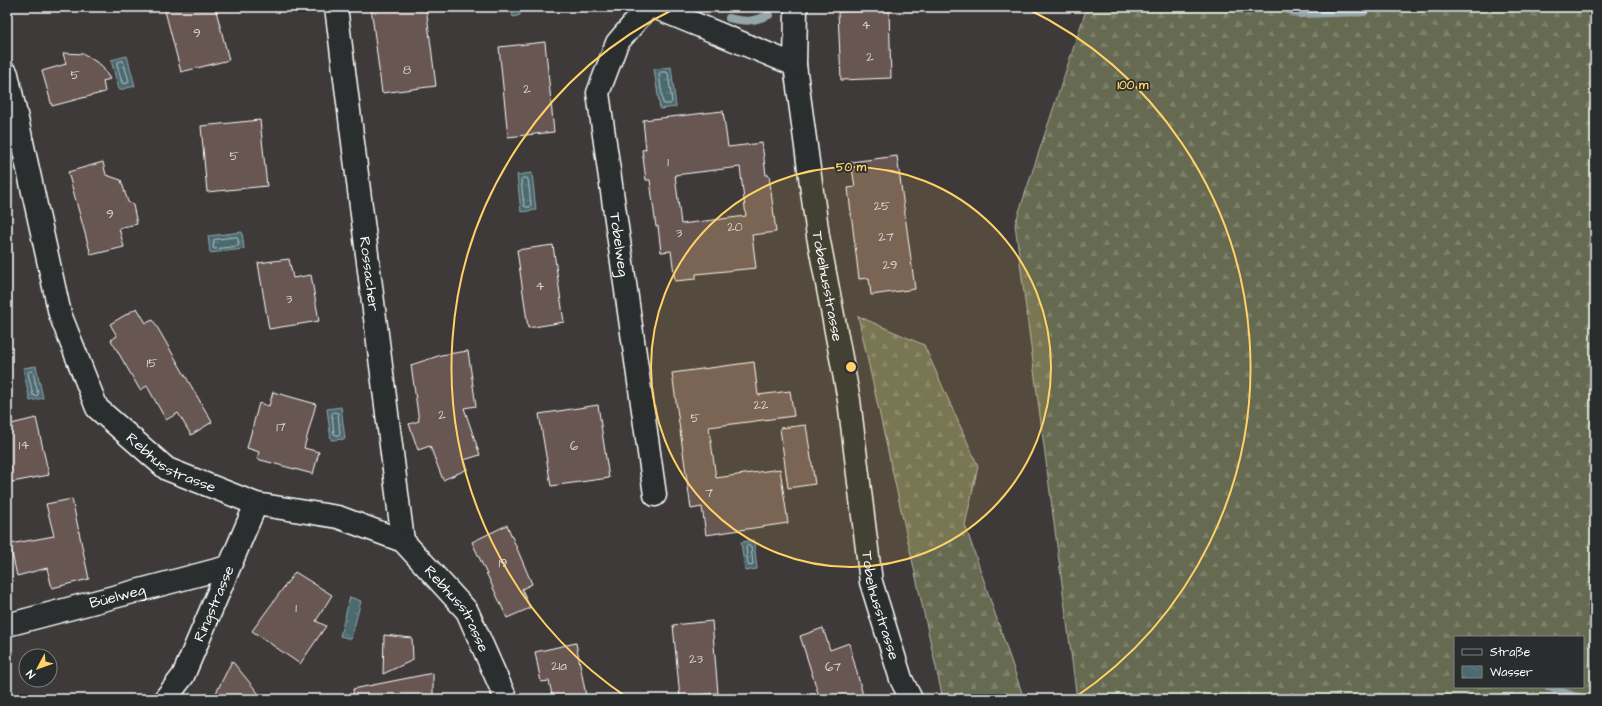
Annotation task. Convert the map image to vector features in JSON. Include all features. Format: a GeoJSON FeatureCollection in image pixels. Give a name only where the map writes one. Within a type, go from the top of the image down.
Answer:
{"type":"FeatureCollection","features":[{"type":"Feature","properties":{"kind":"street","name":"Rossacher"},"geometry":{"type":"LineString","coordinates":[[336,7],[403,541]]}},
{"type":"Feature","properties":{"kind":"street","name":"Tobelweg"},"geometry":{"type":"LineString","coordinates":[[648,7],[617,43],[598,93],[655,495]]}},
{"type":"Feature","properties":{"kind":"street"},"geometry":{"type":"LineString","coordinates":[[654,7],[795,65]]}},
{"type":"Feature","properties":{"kind":"street","name":"Tobelhusstrasse"},"geometry":{"type":"LineString","coordinates":[[796,7],[795,65],[818,236],[849,400],[871,582],[901,679],[911,699]]}},
{"type":"Feature","properties":{"kind":"street","name":"Rebhusstrasse"},"geometry":{"type":"LineString","coordinates":[[7,74],[60,314],[97,408],[166,469],[256,504],[338,517],[403,541],[467,611],[506,699]]}},
{"type":"Feature","properties":{"kind":"street","name":"Ringstrasse"},"geometry":{"type":"LineString","coordinates":[[165,699],[183,676],[256,504]]}},
{"type":"Feature","properties":{"kind":"street","name":"Büelweg"},"geometry":{"type":"LineString","coordinates":[[7,624],[228,567]]}},
{"type":"Feature","properties":{"kind":"green space"},"geometry":{"type":"Polygon","coordinates":[[[1087,7],[1595,7],[1595,699],[1077,699],[1015,224],[1087,7]]]}},
{"type":"Feature","properties":{"kind":"green space"},"geometry":{"type":"Polygon","coordinates":[[[858,316],[924,345],[978,466],[965,525],[1024,699],[943,699],[858,316]]]}},
{"type":"Feature","properties":{"kind":"water"},"geometry":{"type":"Polygon","coordinates":[[[511,7],[556,7],[520,12],[520,15],[513,17],[511,7]]]}},
{"type":"Feature","properties":{"kind":"water"},"geometry":{"type":"Polygon","coordinates":[[[127,56],[135,86],[119,90],[111,60],[127,56]]]}},
{"type":"Feature","properties":{"kind":"water"},"geometry":{"type":"Polygon","coordinates":[[[671,67],[676,107],[660,109],[654,69],[671,67]]]}},
{"type":"Feature","properties":{"kind":"water"},"geometry":{"type":"Polygon","coordinates":[[[532,173],[536,210],[521,212],[517,175],[532,173]]]}},
{"type":"Feature","properties":{"kind":"water"},"geometry":{"type":"Polygon","coordinates":[[[242,232],[244,249],[210,253],[208,236],[242,232]]]}},
{"type":"Feature","properties":{"kind":"water"},"geometry":{"type":"Polygon","coordinates":[[[36,366],[43,398],[30,401],[23,368],[36,366]]]}},
{"type":"Feature","properties":{"kind":"water"},"geometry":{"type":"Polygon","coordinates":[[[341,407],[345,439],[331,440],[327,409],[341,407]]]}},
{"type":"Feature","properties":{"kind":"water"},"geometry":{"type":"Polygon","coordinates":[[[754,540],[757,569],[745,571],[741,542],[754,540]]]}},
{"type":"Feature","properties":{"kind":"water"},"geometry":{"type":"Polygon","coordinates":[[[350,597],[361,601],[351,639],[340,636],[350,597]]]}},
{"type":"Feature","properties":{"kind":"building"},"geometry":{"type":"Polygon","coordinates":[[[164,7],[215,7],[229,60],[181,72],[164,7]]]}},
{"type":"Feature","properties":{"kind":"building"},"geometry":{"type":"Polygon","coordinates":[[[371,7],[426,7],[436,86],[382,93],[371,7]]]}},
{"type":"Feature","properties":{"kind":"building"},"geometry":{"type":"Polygon","coordinates":[[[889,10],[891,78],[841,80],[838,12],[889,10]]]}},
{"type":"Feature","properties":{"kind":"building"},"geometry":{"type":"Polygon","coordinates":[[[545,42],[554,132],[508,137],[499,47],[545,42]]]}},
{"type":"Feature","properties":{"kind":"building"},"geometry":{"type":"Polygon","coordinates":[[[63,53],[84,54],[101,65],[110,79],[103,81],[105,92],[52,106],[42,71],[66,64],[63,53]]]}},
{"type":"Feature","properties":{"kind":"building"},"geometry":{"type":"Polygon","coordinates":[[[723,111],[728,147],[762,143],[766,175],[769,175],[776,232],[752,235],[756,268],[696,274],[696,279],[675,281],[671,251],[661,252],[650,180],[646,180],[642,150],[646,149],[643,120],[723,111]],[[740,167],[675,175],[681,224],[746,216],[740,167]]]}},
{"type":"Feature","properties":{"kind":"building"},"geometry":{"type":"Polygon","coordinates":[[[260,120],[267,186],[207,192],[201,126],[260,120]]]}},
{"type":"Feature","properties":{"kind":"building"},"geometry":{"type":"Polygon","coordinates":[[[897,156],[915,289],[871,295],[869,278],[859,279],[848,188],[855,187],[851,162],[897,156]]]}},
{"type":"Feature","properties":{"kind":"building"},"geometry":{"type":"Polygon","coordinates":[[[103,162],[106,175],[121,180],[128,202],[133,205],[137,224],[119,228],[124,247],[91,255],[68,172],[103,162]]]}},
{"type":"Feature","properties":{"kind":"building"},"geometry":{"type":"Polygon","coordinates":[[[553,245],[564,322],[528,328],[517,250],[553,245]]]}},
{"type":"Feature","properties":{"kind":"building"},"geometry":{"type":"Polygon","coordinates":[[[289,259],[293,278],[311,275],[319,321],[269,329],[258,263],[289,259]]]}},
{"type":"Feature","properties":{"kind":"building"},"geometry":{"type":"Polygon","coordinates":[[[137,308],[146,323],[153,320],[212,422],[191,435],[178,413],[166,420],[147,386],[140,390],[111,340],[117,336],[110,324],[137,308]]]}},
{"type":"Feature","properties":{"kind":"building"},"geometry":{"type":"Polygon","coordinates":[[[468,351],[476,406],[464,408],[480,455],[464,460],[468,469],[443,480],[430,446],[418,450],[409,424],[419,421],[411,365],[441,355],[468,351]]]}},
{"type":"Feature","properties":{"kind":"building"},"geometry":{"type":"Polygon","coordinates":[[[754,362],[758,395],[790,391],[794,416],[709,427],[716,478],[780,469],[788,523],[706,535],[702,507],[691,509],[672,373],[754,362]]]}},
{"type":"Feature","properties":{"kind":"building"},"geometry":{"type":"Polygon","coordinates":[[[273,392],[316,404],[304,448],[319,452],[313,474],[257,459],[259,452],[247,448],[259,403],[269,406],[273,392]]]}},
{"type":"Feature","properties":{"kind":"building"},"geometry":{"type":"Polygon","coordinates":[[[598,405],[609,478],[551,486],[539,414],[598,405]]]}},
{"type":"Feature","properties":{"kind":"building"},"geometry":{"type":"Polygon","coordinates":[[[36,418],[49,475],[7,483],[7,425],[36,418]]]}},
{"type":"Feature","properties":{"kind":"building"},"geometry":{"type":"Polygon","coordinates":[[[806,425],[815,484],[788,488],[780,428],[806,425]]]}},
{"type":"Feature","properties":{"kind":"building"},"geometry":{"type":"Polygon","coordinates":[[[72,499],[89,579],[52,588],[47,568],[17,576],[10,544],[54,536],[46,504],[72,499]]]}},
{"type":"Feature","properties":{"kind":"building"},"geometry":{"type":"Polygon","coordinates":[[[507,525],[532,584],[522,589],[530,608],[507,618],[472,542],[507,525]]]}},
{"type":"Feature","properties":{"kind":"building"},"geometry":{"type":"Polygon","coordinates":[[[295,572],[332,595],[316,621],[326,626],[300,664],[252,631],[295,572]]]}},
{"type":"Feature","properties":{"kind":"building"},"geometry":{"type":"Polygon","coordinates":[[[712,621],[718,693],[680,697],[673,625],[712,621]]]}},
{"type":"Feature","properties":{"kind":"building"},"geometry":{"type":"Polygon","coordinates":[[[823,628],[830,650],[849,643],[864,699],[820,699],[800,636],[823,628]]]}},
{"type":"Feature","properties":{"kind":"building"},"geometry":{"type":"Polygon","coordinates":[[[384,635],[412,638],[413,660],[383,674],[384,635]]]}},
{"type":"Feature","properties":{"kind":"building"},"geometry":{"type":"Polygon","coordinates":[[[576,643],[586,696],[570,699],[553,699],[549,681],[541,682],[535,652],[576,643]]]}},
{"type":"Feature","properties":{"kind":"building"},"geometry":{"type":"Polygon","coordinates":[[[232,661],[263,699],[213,699],[232,661]]]}},
{"type":"Feature","properties":{"kind":"building"},"geometry":{"type":"Polygon","coordinates":[[[433,673],[433,699],[354,699],[353,689],[433,673]]]}},
{"type":"Feature","properties":{"kind":"waterway"},"geometry":{"type":"LineString","coordinates":[[1281,7],[1300,14],[1364,12]]}},
{"type":"Feature","properties":{"kind":"waterway"},"geometry":{"type":"LineString","coordinates":[[729,18],[749,21],[769,15]]}},
{"type":"Feature","properties":{"kind":"waterway"},"geometry":{"type":"LineString","coordinates":[[1552,688],[1582,699]]}}]}
